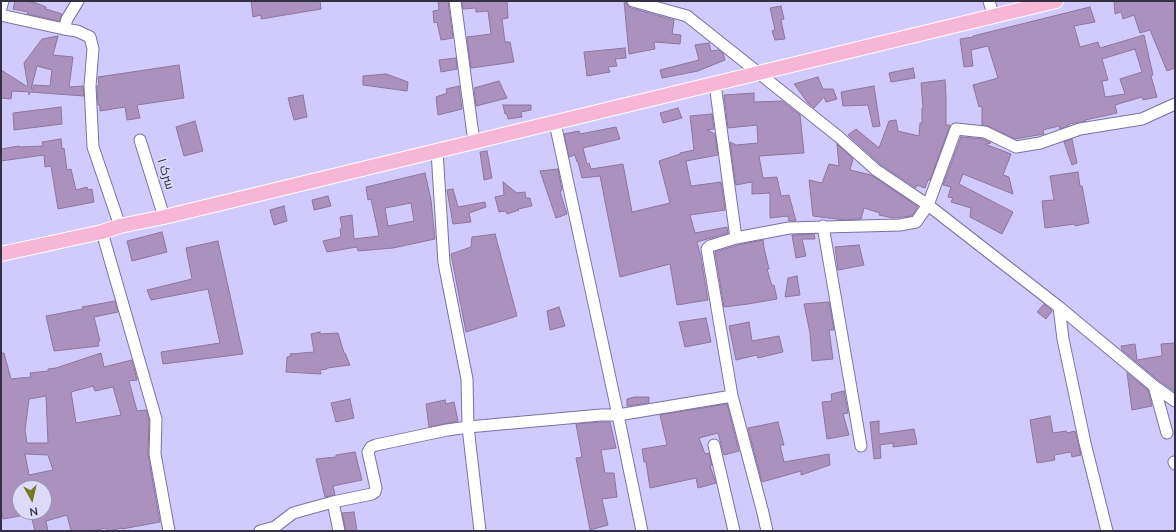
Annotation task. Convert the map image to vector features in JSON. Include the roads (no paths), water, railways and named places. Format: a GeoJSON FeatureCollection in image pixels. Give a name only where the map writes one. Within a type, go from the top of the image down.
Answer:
{"type":"FeatureCollection","features":[{"type":"Feature","properties":{"kind":"main road"},"geometry":{"type":"LineString","coordinates":[[1,254],[102,232],[120,226],[164,217],[760,74],[994,17],[1037,3],[1056,1]]}},
{"type":"Feature","properties":{"kind":"street"},"geometry":{"type":"LineString","coordinates":[[1,8],[3,1]]}},
{"type":"Feature","properties":{"kind":"street"},"geometry":{"type":"LineString","coordinates":[[455,1],[474,142]]}},
{"type":"Feature","properties":{"kind":"street"},"geometry":{"type":"LineString","coordinates":[[633,1],[687,16],[839,137],[876,170],[928,205],[1059,307],[1154,386],[1175,401]]}},
{"type":"Feature","properties":{"kind":"street"},"geometry":{"type":"LineString","coordinates":[[989,1],[994,17]]}},
{"type":"Feature","properties":{"kind":"street"},"geometry":{"type":"LineString","coordinates":[[64,29],[67,19],[76,2]]}},
{"type":"Feature","properties":{"kind":"street"},"geometry":{"type":"LineString","coordinates":[[1,15],[77,31],[90,37],[92,49],[90,86],[93,147],[120,226]]}},
{"type":"Feature","properties":{"kind":"street"},"geometry":{"type":"LineString","coordinates":[[715,84],[736,238]]}},
{"type":"Feature","properties":{"kind":"street"},"geometry":{"type":"LineString","coordinates":[[767,531],[764,513],[732,396],[707,250],[710,246],[736,238],[789,228],[900,225],[916,222],[928,205],[956,129],[985,132],[1016,147],[1040,142],[1080,129],[1142,119],[1175,104]]}},
{"type":"Feature","properties":{"kind":"street"},"geometry":{"type":"LineString","coordinates":[[555,123],[642,531]]}},
{"type":"Feature","properties":{"kind":"street","name":"سرک ۱"},"geometry":{"type":"LineString","coordinates":[[140,140],[164,217]]}},
{"type":"Feature","properties":{"kind":"street"},"geometry":{"type":"LineString","coordinates":[[437,151],[444,263],[467,379],[468,427],[480,531]]}},
{"type":"Feature","properties":{"kind":"street"},"geometry":{"type":"LineString","coordinates":[[823,226],[861,446]]}},
{"type":"Feature","properties":{"kind":"street"},"geometry":{"type":"LineString","coordinates":[[102,232],[156,419],[155,454],[169,531]]}},
{"type":"Feature","properties":{"kind":"street"},"geometry":{"type":"LineString","coordinates":[[1059,307],[1063,339],[1085,443],[1107,531]]}},
{"type":"Feature","properties":{"kind":"street"},"geometry":{"type":"LineString","coordinates":[[1154,386],[1167,433]]}},
{"type":"Feature","properties":{"kind":"street"},"geometry":{"type":"LineString","coordinates":[[260,531],[275,527],[293,513],[375,492],[376,488],[368,452],[371,448],[468,427],[601,415],[618,415],[732,396]]}},
{"type":"Feature","properties":{"kind":"street"},"geometry":{"type":"LineString","coordinates":[[714,445],[734,531]]}},
{"type":"Feature","properties":{"kind":"street"},"geometry":{"type":"LineString","coordinates":[[333,502],[339,531]]}}]}
